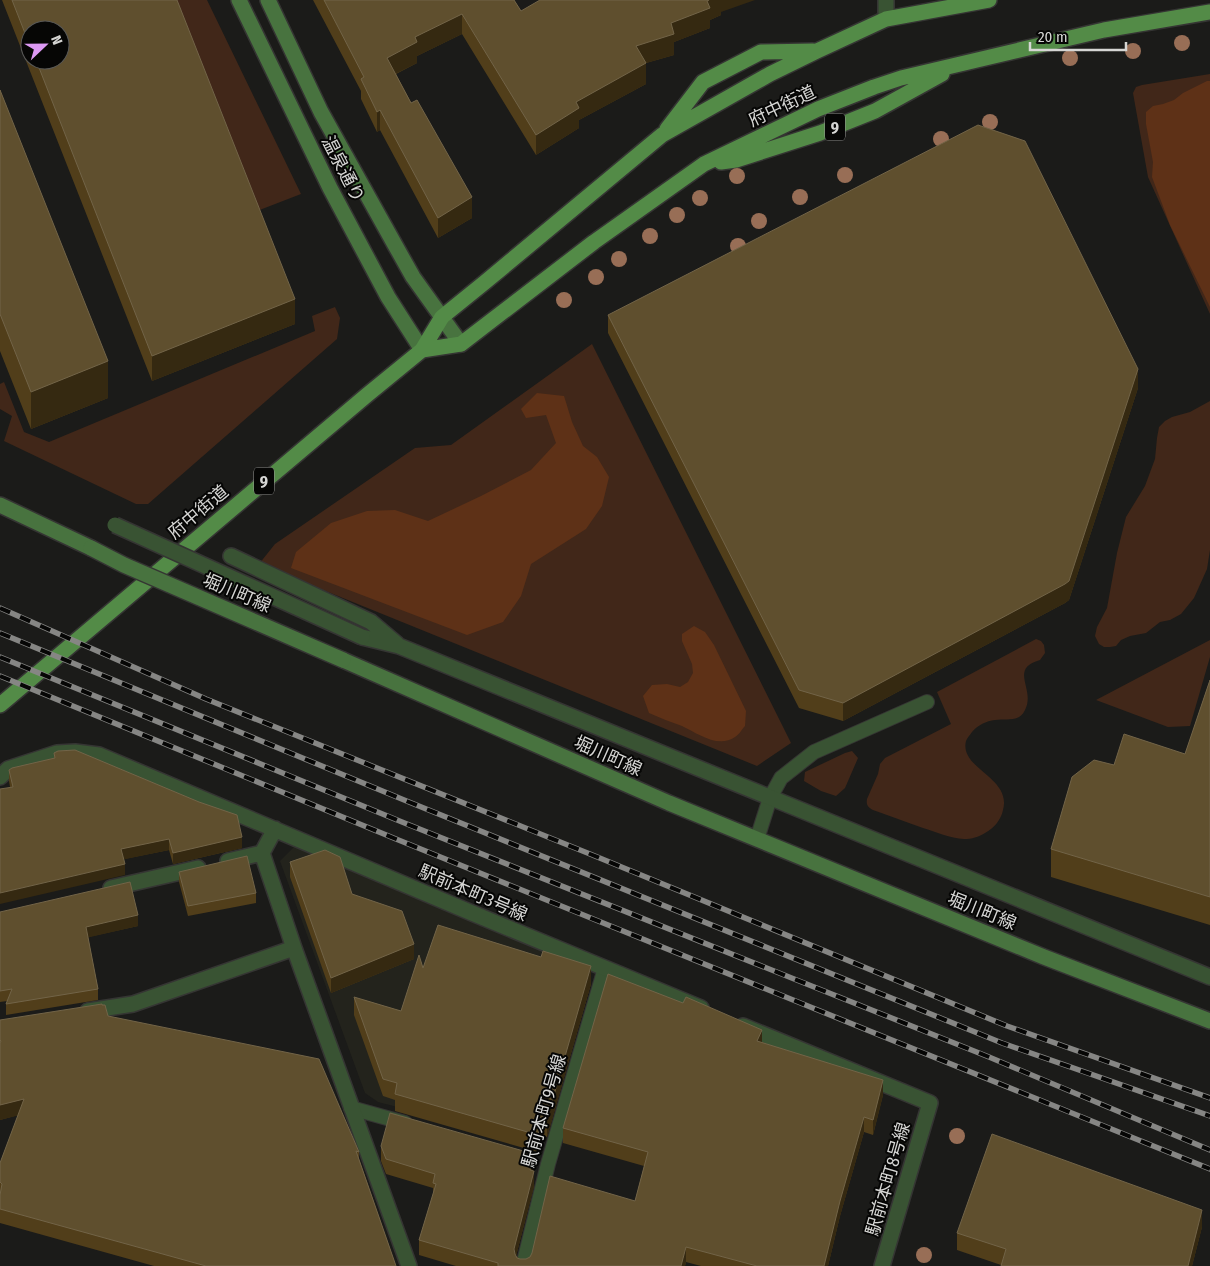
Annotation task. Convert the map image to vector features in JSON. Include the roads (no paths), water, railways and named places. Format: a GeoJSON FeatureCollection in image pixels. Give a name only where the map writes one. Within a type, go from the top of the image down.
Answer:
{"type":"FeatureCollection","features":[{"type":"Feature","properties":{"kind":"main road","name":"府中街道"},"geometry":{"type":"LineString","coordinates":[[0,705],[422,350],[442,317],[662,135],[770,74],[886,19],[989,0]]}},
{"type":"Feature","properties":{"kind":"main road","name":"府中街道"},"geometry":{"type":"LineString","coordinates":[[422,350],[462,344],[594,242],[704,164],[818,109],[901,78],[1104,30],[1210,12]]}},
{"type":"Feature","properties":{"kind":"main road","name":"9"},"geometry":{"type":"LineString","coordinates":[[662,135],[703,82],[761,52],[817,51]]}},
{"type":"Feature","properties":{"kind":"main road","name":"9"},"geometry":{"type":"LineString","coordinates":[[704,164],[736,160],[820,133],[875,111],[956,66]]}},
{"type":"Feature","properties":{"kind":"street","name":"温泉通り"},"geometry":{"type":"LineString","coordinates":[[240,0],[330,188],[388,297],[422,350]]}},
{"type":"Feature","properties":{"kind":"street","name":"温泉通り"},"geometry":{"type":"LineString","coordinates":[[268,0],[321,112],[413,278],[462,344]]}},
{"type":"Feature","properties":{"kind":"street"},"geometry":{"type":"LineString","coordinates":[[886,0],[886,19]]}},
{"type":"Feature","properties":{"kind":"street","name":"堀川町線"},"geometry":{"type":"LineString","coordinates":[[0,505],[124,565],[669,803],[1044,957],[1210,1021]]}},
{"type":"Feature","properties":{"kind":"street"},"geometry":{"type":"LineString","coordinates":[[115,525],[362,637],[399,646],[1210,977]]}},
{"type":"Feature","properties":{"kind":"street"},"geometry":{"type":"LineString","coordinates":[[231,556],[371,622],[399,646]]}},
{"type":"Feature","properties":{"kind":"street","name":"駅前本町3号線"},"geometry":{"type":"LineString","coordinates":[[4,773],[57,753],[75,752],[100,755],[472,913],[714,1013]]}},
{"type":"Feature","properties":{"kind":"street"},"geometry":{"type":"LineString","coordinates":[[275,829],[262,853],[408,1266]]}},
{"type":"Feature","properties":{"kind":"street"},"geometry":{"type":"LineString","coordinates":[[97,891],[262,853]]}},
{"type":"Feature","properties":{"kind":"street"},"geometry":{"type":"LineString","coordinates":[[76,1013],[133,1004],[294,948]]}},
{"type":"Feature","properties":{"kind":"street","name":"駅前本町8号線"},"geometry":{"type":"LineString","coordinates":[[732,1021],[930,1103],[882,1266]]}},
{"type":"Feature","properties":{"kind":"lane"},"geometry":{"type":"LineString","coordinates":[[757,839],[770,798],[781,778],[814,752],[927,702]]}},
{"type":"Feature","properties":{"kind":"lane","name":"駅前本町9号線"},"geometry":{"type":"LineString","coordinates":[[523,1266],[543,1163],[605,968]]}},
{"type":"Feature","properties":{"kind":"lane"},"geometry":{"type":"LineString","coordinates":[[351,1108],[416,1127]]}},
{"type":"Feature","properties":{"kind":"railway"},"geometry":{"type":"LineString","coordinates":[[0,608],[206,699],[590,854],[1007,1026],[1210,1098]]}},
{"type":"Feature","properties":{"kind":"railway"},"geometry":{"type":"LineString","coordinates":[[0,633],[409,802],[1002,1043],[1210,1116]]}},
{"type":"Feature","properties":{"kind":"railway"},"geometry":{"type":"LineString","coordinates":[[0,657],[402,822],[989,1057],[1210,1150]]}},
{"type":"Feature","properties":{"kind":"railway"},"geometry":{"type":"LineString","coordinates":[[0,676],[396,839],[1210,1169]]}}]}
